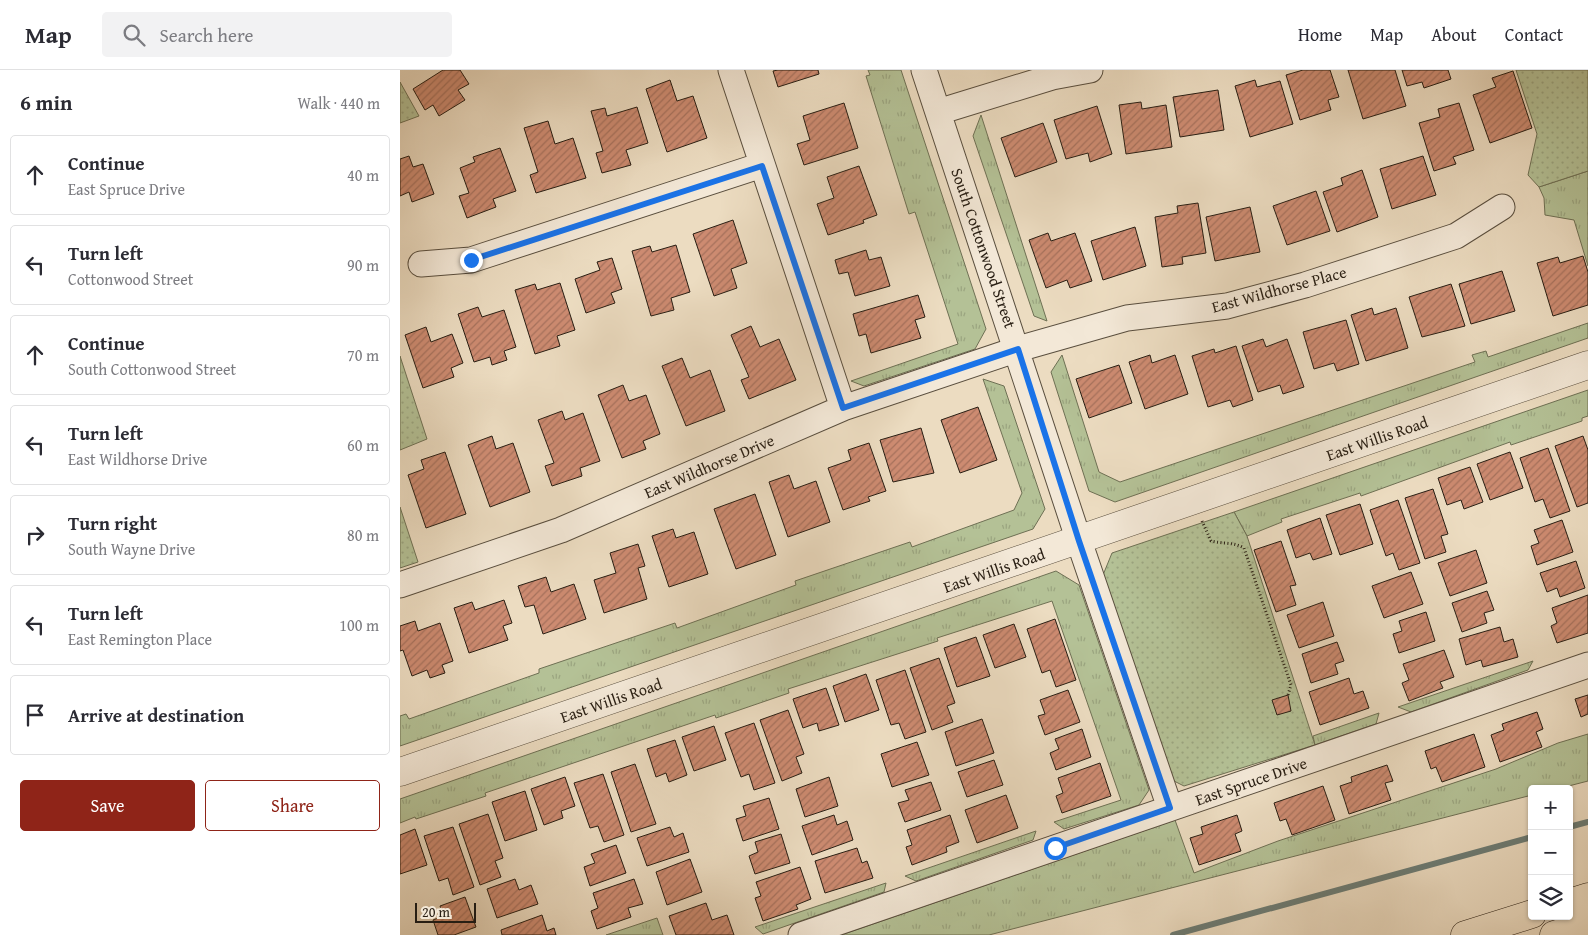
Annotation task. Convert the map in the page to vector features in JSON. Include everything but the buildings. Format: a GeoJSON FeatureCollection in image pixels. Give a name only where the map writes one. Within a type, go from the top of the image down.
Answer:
{"type":"FeatureCollection","features":[{"type":"Feature","properties":{"kind":"highway"},"geometry":{"type":"LineString","coordinates":[[1573,901],[1588,897]]}},
{"type":"Feature","properties":{"kind":"highway"},"geometry":{"type":"LineString","coordinates":[[1465,935],[1528,915]]}},
{"type":"Feature","properties":{"kind":"highway"},"geometry":{"type":"LineString","coordinates":[[1554,935],[1588,924]]}},
{"type":"Feature","properties":{"kind":"street"},"geometry":{"type":"LineString","coordinates":[[731,70],[843,408]]}},
{"type":"Feature","properties":{"kind":"street","name":"South Cottonwood Street"},"geometry":{"type":"LineString","coordinates":[[924,70],[1018,349],[1079,541],[1170,808]]}},
{"type":"Feature","properties":{"kind":"street"},"geometry":{"type":"LineString","coordinates":[[938,112],[1052,76],[1090,70]]}},
{"type":"Feature","properties":{"kind":"street"},"geometry":{"type":"LineString","coordinates":[[421,264],[471,260],[762,166]]}},
{"type":"Feature","properties":{"kind":"street","name":"East Wildhorse Place"},"geometry":{"type":"LineString","coordinates":[[1018,349],[1127,318],[1227,306],[1305,285],[1456,236],[1502,207]]}},
{"type":"Feature","properties":{"kind":"street","name":"East Wildhorse Drive"},"geometry":{"type":"LineString","coordinates":[[400,584],[561,530],[843,408],[1018,349]]}},
{"type":"Feature","properties":{"kind":"street","name":"East Willis Road"},"geometry":{"type":"LineString","coordinates":[[400,772],[1079,541],[1588,365]]}},
{"type":"Feature","properties":{"kind":"street","name":"East Spruce Drive"},"geometry":{"type":"LineString","coordinates":[[801,935],[1588,665]]}},
{"type":"Feature","properties":{"kind":"path"},"geometry":{"type":"LineString","coordinates":[[1194,501],[1211,541],[1222,544],[1235,543],[1244,548],[1291,686],[1288,695]]}},
{"type":"Feature","properties":{"kind":"green space"},"geometry":{"type":"Polygon","coordinates":[[[868,70],[901,70],[986,329],[975,349],[864,386],[851,381],[958,344],[915,212],[909,214],[866,76],[870,75],[868,70]]]}},
{"type":"Feature","properties":{"kind":"green space"},"geometry":{"type":"Polygon","coordinates":[[[1516,70],[1588,70],[1588,171],[1539,187],[1528,175],[1537,134],[1516,70]]]}},
{"type":"Feature","properties":{"kind":"green space"},"geometry":{"type":"Polygon","coordinates":[[[400,82],[419,116],[400,123],[400,82]]]}},
{"type":"Feature","properties":{"kind":"green space"},"geometry":{"type":"Polygon","coordinates":[[[981,115],[1047,321],[1034,316],[973,136],[981,115]]]}},
{"type":"Feature","properties":{"kind":"green space"},"geometry":{"type":"Polygon","coordinates":[[[1588,171],[1588,266],[1574,220],[1545,215],[1544,198],[1539,187],[1588,171]]]}},
{"type":"Feature","properties":{"kind":"green space"},"geometry":{"type":"Polygon","coordinates":[[[1588,323],[1588,338],[1115,502],[1089,491],[1051,372],[1062,355],[1099,472],[1120,482],[1475,362],[1472,355],[1486,351],[1488,357],[1588,323]]]}},
{"type":"Feature","properties":{"kind":"green space"},"geometry":{"type":"Polygon","coordinates":[[[400,356],[427,439],[400,450],[400,356]]]}},
{"type":"Feature","properties":{"kind":"green space"},"geometry":{"type":"Polygon","coordinates":[[[983,379],[1004,386],[1045,509],[1033,529],[400,746],[400,716],[406,714],[409,719],[539,673],[539,669],[675,623],[677,628],[796,585],[795,581],[910,542],[912,547],[1014,510],[1022,493],[983,379]]]}},
{"type":"Feature","properties":{"kind":"green space"},"geometry":{"type":"Polygon","coordinates":[[[1588,390],[1588,416],[1582,418],[1582,421],[1511,445],[1510,442],[1361,496],[1360,493],[1281,519],[1282,522],[1247,536],[1234,512],[1588,390]]]}},
{"type":"Feature","properties":{"kind":"green space"},"geometry":{"type":"Polygon","coordinates":[[[400,507],[418,562],[400,568],[400,507]]]}},
{"type":"Feature","properties":{"kind":"green space"},"geometry":{"type":"Polygon","coordinates":[[[1234,512],[1247,536],[1315,745],[1184,786],[1172,780],[1103,575],[1112,553],[1234,512]]]}},
{"type":"Feature","properties":{"kind":"green space"},"geometry":{"type":"Polygon","coordinates":[[[1056,571],[1079,585],[1149,790],[1139,805],[1064,829],[1054,822],[1121,800],[1052,601],[937,638],[938,641],[788,689],[789,693],[716,718],[715,715],[485,793],[486,796],[400,823],[400,799],[1056,571]]]}},
{"type":"Feature","properties":{"kind":"green space"},"geometry":{"type":"Polygon","coordinates":[[[1533,661],[1528,670],[1411,712],[1398,707],[1533,661]]]}},
{"type":"Feature","properties":{"kind":"green space"},"geometry":{"type":"Polygon","coordinates":[[[1379,713],[1376,724],[1315,745],[1313,736],[1379,713]]]}},
{"type":"Feature","properties":{"kind":"green space"},"geometry":{"type":"Polygon","coordinates":[[[1588,734],[1588,781],[1572,785],[1528,785],[1528,796],[989,935],[841,935],[1175,820],[1194,873],[1278,841],[1496,769],[1558,743],[1588,734]]]}},
{"type":"Feature","properties":{"kind":"green space"},"geometry":{"type":"Polygon","coordinates":[[[1036,831],[1033,840],[916,881],[905,876],[1036,831]]]}},
{"type":"Feature","properties":{"kind":"green space"},"geometry":{"type":"Polygon","coordinates":[[[886,883],[884,892],[763,934],[755,927],[886,883]]]}},
{"type":"Feature","properties":{"kind":"green space"},"geometry":{"type":"Polygon","coordinates":[[[657,918],[663,935],[606,935],[657,918]]]}},
{"type":"Feature","properties":{"kind":"waterway"},"geometry":{"type":"LineString","coordinates":[[1573,826],[1588,822]]}},
{"type":"Feature","properties":{"kind":"waterway"},"geometry":{"type":"LineString","coordinates":[[1173,935],[1528,838]]}},
{"type":"Feature","properties":{"kind":"route"},"geometry":{"type":"LineString","coordinates":[[471,260],[762,166],[843,408],[1018,349],[1079,541],[1170,808],[1055,848]]}}]}
